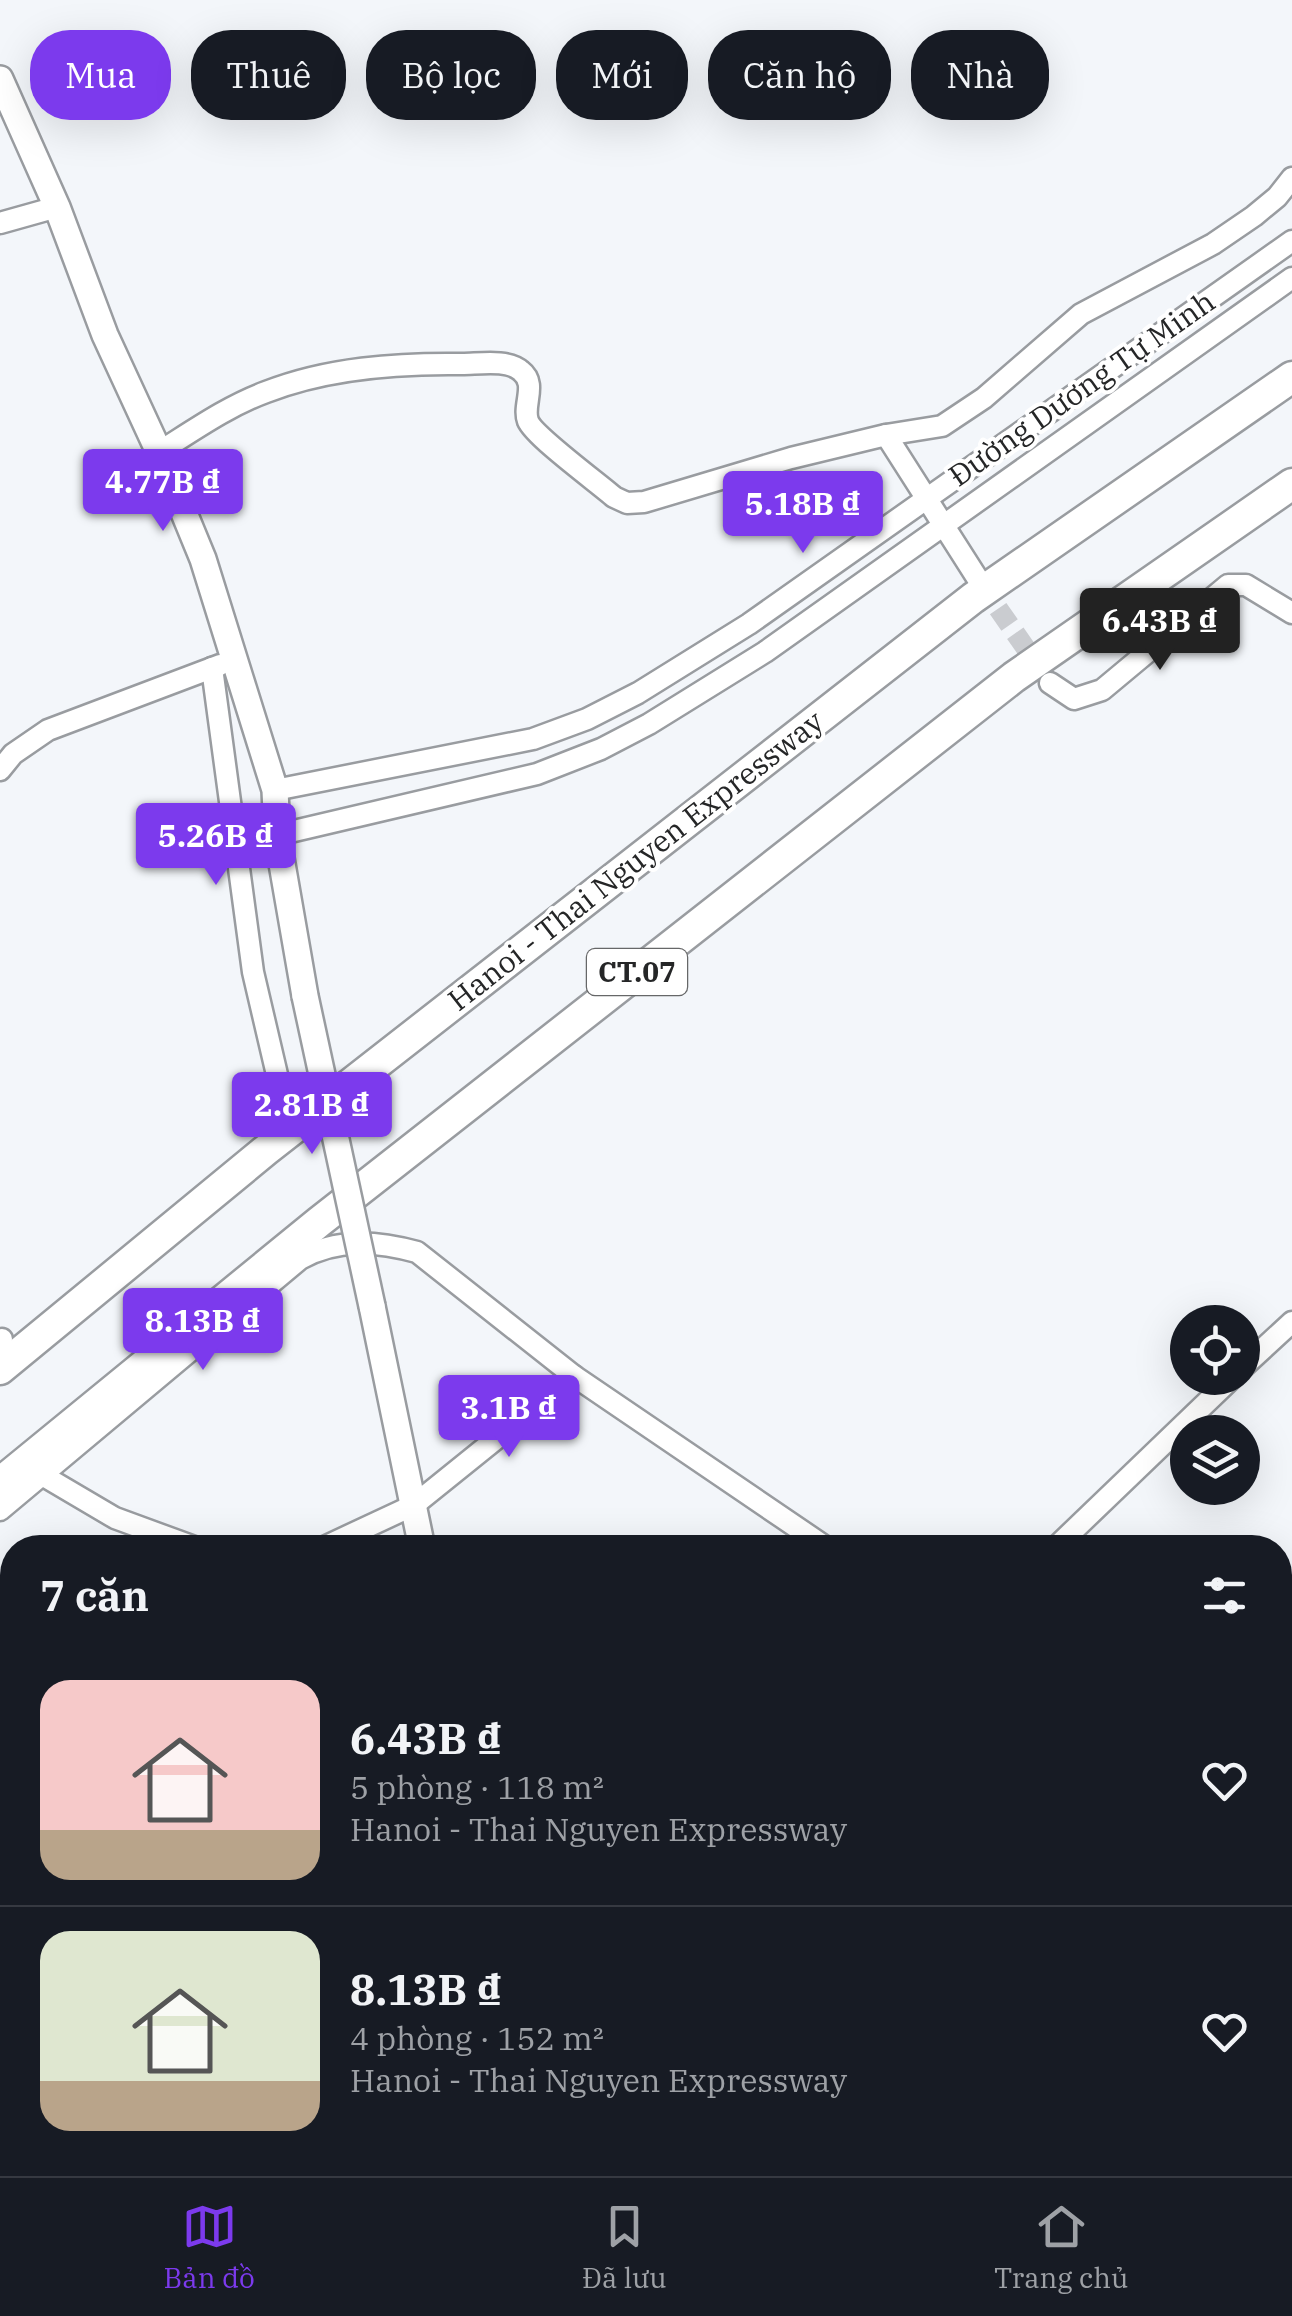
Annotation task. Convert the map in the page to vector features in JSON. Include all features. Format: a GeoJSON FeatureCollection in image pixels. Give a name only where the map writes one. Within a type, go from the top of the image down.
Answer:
{"type":"FeatureCollection","features":[{"type":"Feature","properties":{"kind":"highway","name":"Hanoi - Thai Nguyen Expressway"},"geometry":{"type":"LineString","coordinates":[[1,1349],[266,1150],[973,598],[1292,377]]}},
{"type":"Feature","properties":{"kind":"highway","name":"CT.07"},"geometry":{"type":"LineString","coordinates":[[0,1483],[318,1222],[1014,677],[1292,484]]}},
{"type":"Feature","properties":{"kind":"main road"},"geometry":{"type":"LineString","coordinates":[[0,79],[57,207],[104,335],[160,452],[203,560],[224,664],[275,790],[276,834],[305,996],[420,1535]]}},
{"type":"Feature","properties":{"kind":"street"},"geometry":{"type":"LineString","coordinates":[[160,452],[215,417],[266,392],[326,374],[434,364],[490,364],[518,368],[529,384],[526,416],[530,425],[614,497],[626,503],[644,502],[791,458],[942,426],[968,412],[1081,314],[1213,244],[1266,207],[1292,178]]}},
{"type":"Feature","properties":{"kind":"street"},"geometry":{"type":"LineString","coordinates":[[0,223],[57,207]]}},
{"type":"Feature","properties":{"kind":"street","name":"Đường Dương Tự Minh"},"geometry":{"type":"LineString","coordinates":[[275,790],[533,739],[638,694],[749,624],[1292,240]]}},
{"type":"Feature","properties":{"kind":"street","name":"Đường Dương Tự Minh"},"geometry":{"type":"LineString","coordinates":[[276,834],[537,774],[601,749],[650,724],[765,652],[1292,278]]}},
{"type":"Feature","properties":{"kind":"street"},"geometry":{"type":"LineString","coordinates":[[886,435],[982,584]]}},
{"type":"Feature","properties":{"kind":"street"},"geometry":{"type":"LineString","coordinates":[[1050,683],[1074,699],[1102,690],[1228,585],[1246,584],[1292,613]]}},
{"type":"Feature","properties":{"kind":"street"},"geometry":{"type":"LineString","coordinates":[[0,770],[13,754],[48,730],[224,664],[252,972],[282,1096]]}},
{"type":"Feature","properties":{"kind":"street"},"geometry":{"type":"LineString","coordinates":[[0,1510],[300,1260],[329,1247],[388,1244],[418,1252],[574,1376],[808,1535]]}},
{"type":"Feature","properties":{"kind":"street"},"geometry":{"type":"LineString","coordinates":[[1260,1351],[1292,1322]]}},
{"type":"Feature","properties":{"kind":"street"},"geometry":{"type":"LineString","coordinates":[[350,1535],[414,1505],[574,1376]]}},
{"type":"Feature","properties":{"kind":"street"},"geometry":{"type":"LineString","coordinates":[[1068,1535],[1214,1395]]}},
{"type":"Feature","properties":{"kind":"street"},"geometry":{"type":"LineString","coordinates":[[42,1476],[91,1506],[160,1535]]}},
{"type":"Feature","properties":{"kind":"tunnel"},"geometry":{"type":"LineString","coordinates":[[981,584],[1050,683]]}}]}
